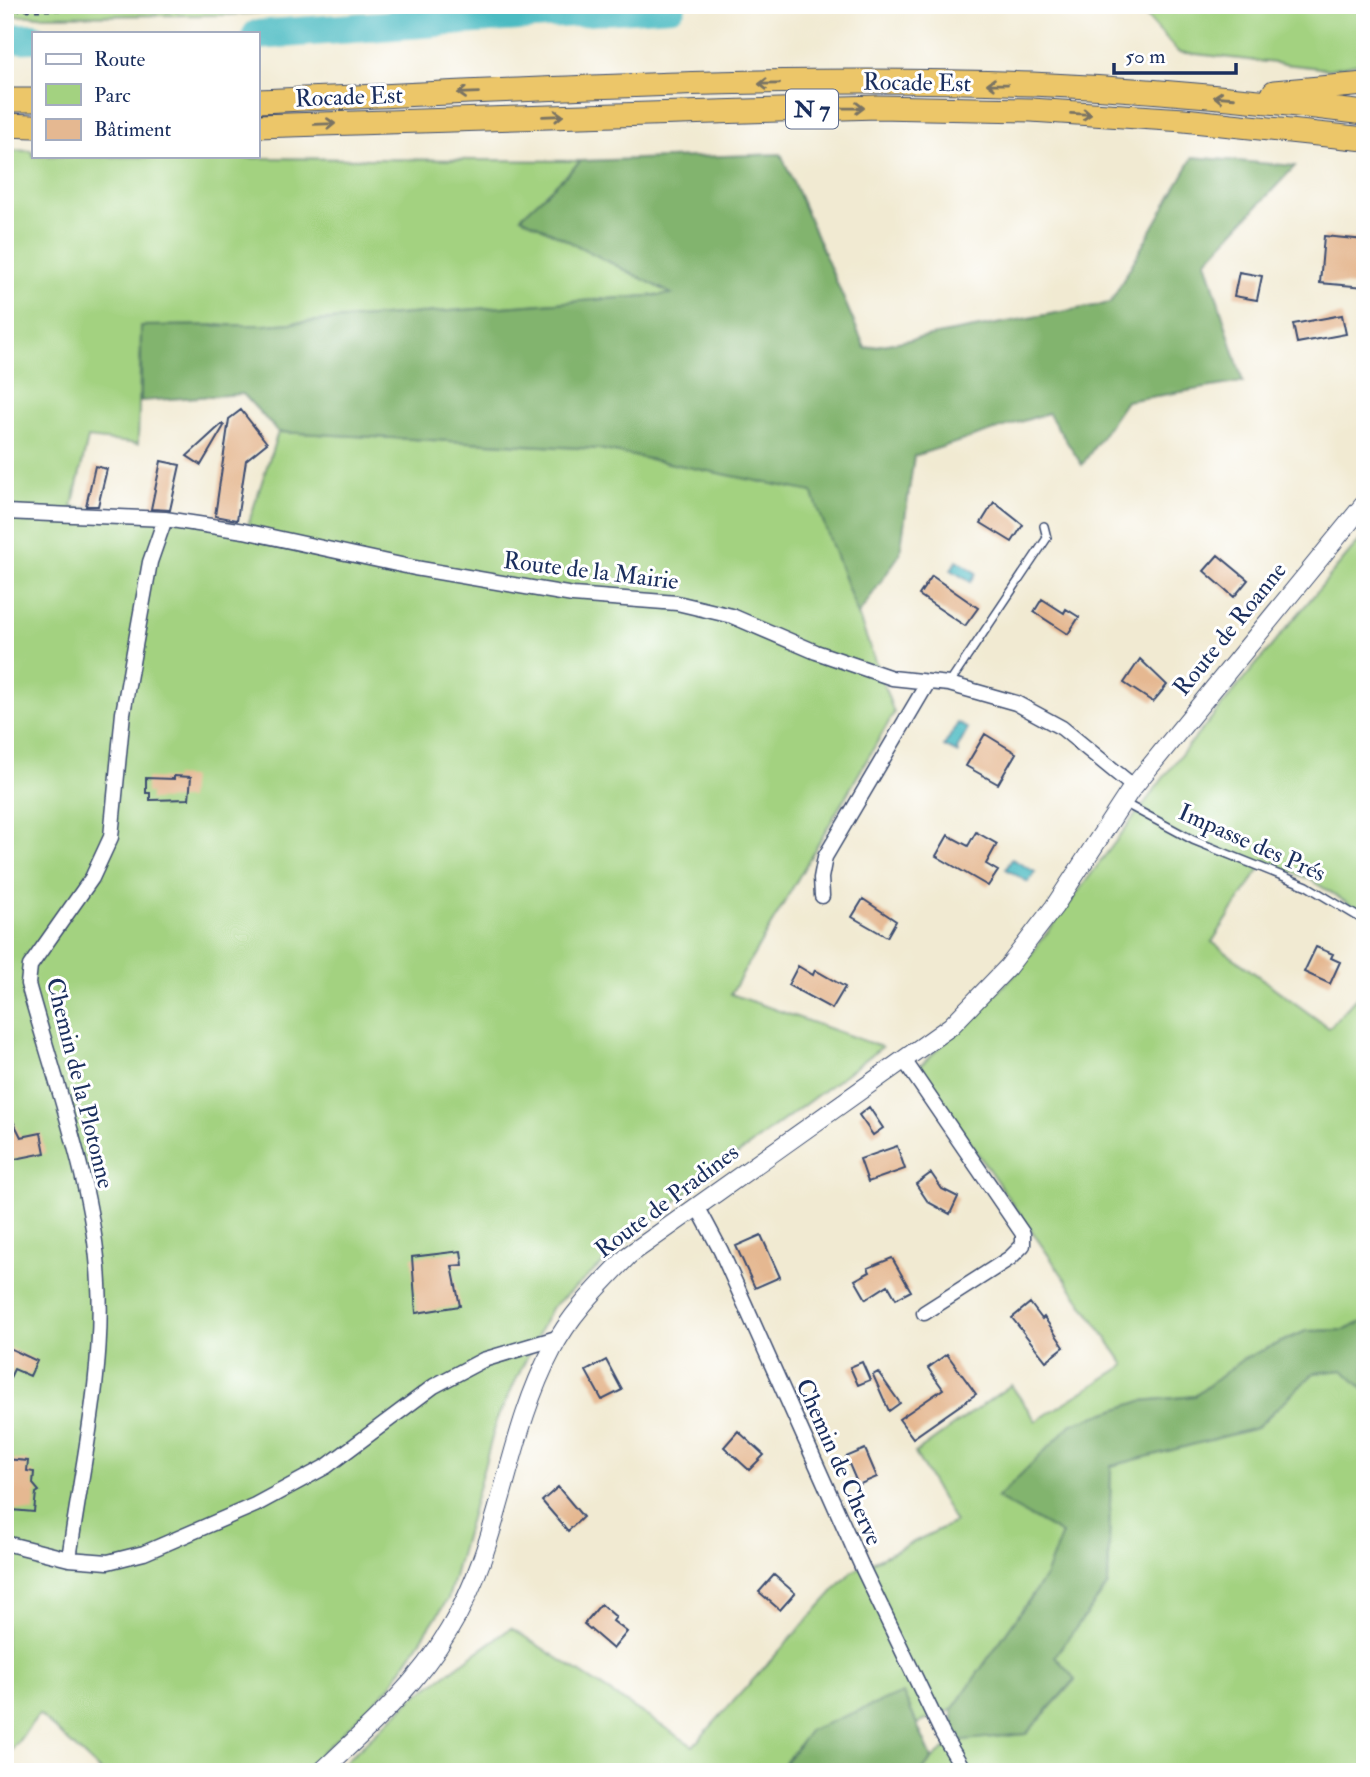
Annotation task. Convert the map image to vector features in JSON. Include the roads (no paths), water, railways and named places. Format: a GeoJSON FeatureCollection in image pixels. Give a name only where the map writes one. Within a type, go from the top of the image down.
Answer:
{"type":"FeatureCollection","features":[{"type":"Feature","properties":{"kind":"highway","name":"Rocade Est"},"geometry":{"type":"LineString","coordinates":[[259,101],[878,82],[1032,85],[1256,100],[1365,113]]}},
{"type":"Feature","properties":{"kind":"highway"},"geometry":{"type":"LineString","coordinates":[[1256,100],[1277,90],[1365,84]]}},
{"type":"Feature","properties":{"kind":"highway"},"geometry":{"type":"LineString","coordinates":[[5,100],[32,100]]}},
{"type":"Feature","properties":{"kind":"highway","name":"Rocade Est"},"geometry":{"type":"LineString","coordinates":[[259,126],[877,107],[1031,110],[1184,120],[1365,139]]}},
{"type":"Feature","properties":{"kind":"highway"},"geometry":{"type":"LineString","coordinates":[[5,125],[32,125]]}},
{"type":"Feature","properties":{"kind":"street","name":"Route de Roanne"},"geometry":{"type":"LineString","coordinates":[[1134,786],[1365,503]]}},
{"type":"Feature","properties":{"kind":"street","name":"Route de la Mairie"},"geometry":{"type":"LineString","coordinates":[[5,512],[165,519],[244,531],[415,568],[573,595],[677,603],[732,616],[816,652],[892,678],[927,684],[949,684],[1028,709],[1062,728],[1134,786]]}},
{"type":"Feature","properties":{"kind":"street","name":"Chemin de la Plotonne"},"geometry":{"type":"LineString","coordinates":[[69,1559],[96,1363],[99,1284],[84,1187],[28,984],[30,965],[92,878],[111,837],[123,713],[150,562],[165,519]]}},
{"type":"Feature","properties":{"kind":"street"},"geometry":{"type":"LineString","coordinates":[[822,896],[821,878],[825,857],[927,684]]}},
{"type":"Feature","properties":{"kind":"street","name":"Route de Pradines"},"geometry":{"type":"LineString","coordinates":[[321,1772],[384,1714],[424,1668],[450,1628],[480,1565],[530,1402],[552,1349],[594,1291],[629,1255],[951,1026],[1008,967],[1054,907],[1134,786]]}},
{"type":"Feature","properties":{"kind":"street"},"geometry":{"type":"LineString","coordinates":[[904,1060],[1023,1234],[1023,1245],[1010,1258],[924,1313]]}},
{"type":"Feature","properties":{"kind":"street","name":"Chemin de Cherve"},"geometry":{"type":"LineString","coordinates":[[697,1206],[943,1735],[965,1772]]}},
{"type":"Feature","properties":{"kind":"street"},"geometry":{"type":"LineString","coordinates":[[5,1544],[69,1559],[108,1562],[144,1553],[255,1505],[327,1466],[434,1386],[483,1360],[561,1337]]}},
{"type":"Feature","properties":{"kind":"lane"},"geometry":{"type":"LineString","coordinates":[[949,684],[1047,538],[1044,526]]}},
{"type":"Feature","properties":{"kind":"lane","name":"Impasse des Prés"},"geometry":{"type":"LineString","coordinates":[[1123,803],[1193,840],[1307,886],[1365,920]]}},
{"type":"Feature","properties":{"kind":"water"},"geometry":{"type":"Polygon","coordinates":[[[957,560],[976,573],[971,582],[951,570],[957,560]]]}},
{"type":"Feature","properties":{"kind":"water"},"geometry":{"type":"Polygon","coordinates":[[[958,723],[968,729],[957,749],[958,753],[944,746],[958,723]]]}},
{"type":"Feature","properties":{"kind":"water"},"geometry":{"type":"Polygon","coordinates":[[[1012,859],[1035,872],[1028,882],[1006,869],[1012,859]]]}},
{"type":"Feature","properties":{"kind":"waterway"},"geometry":{"type":"LineString","coordinates":[[259,35],[671,5]]}},
{"type":"Feature","properties":{"kind":"waterway"},"geometry":{"type":"LineString","coordinates":[[5,39],[32,38]]}}]}
